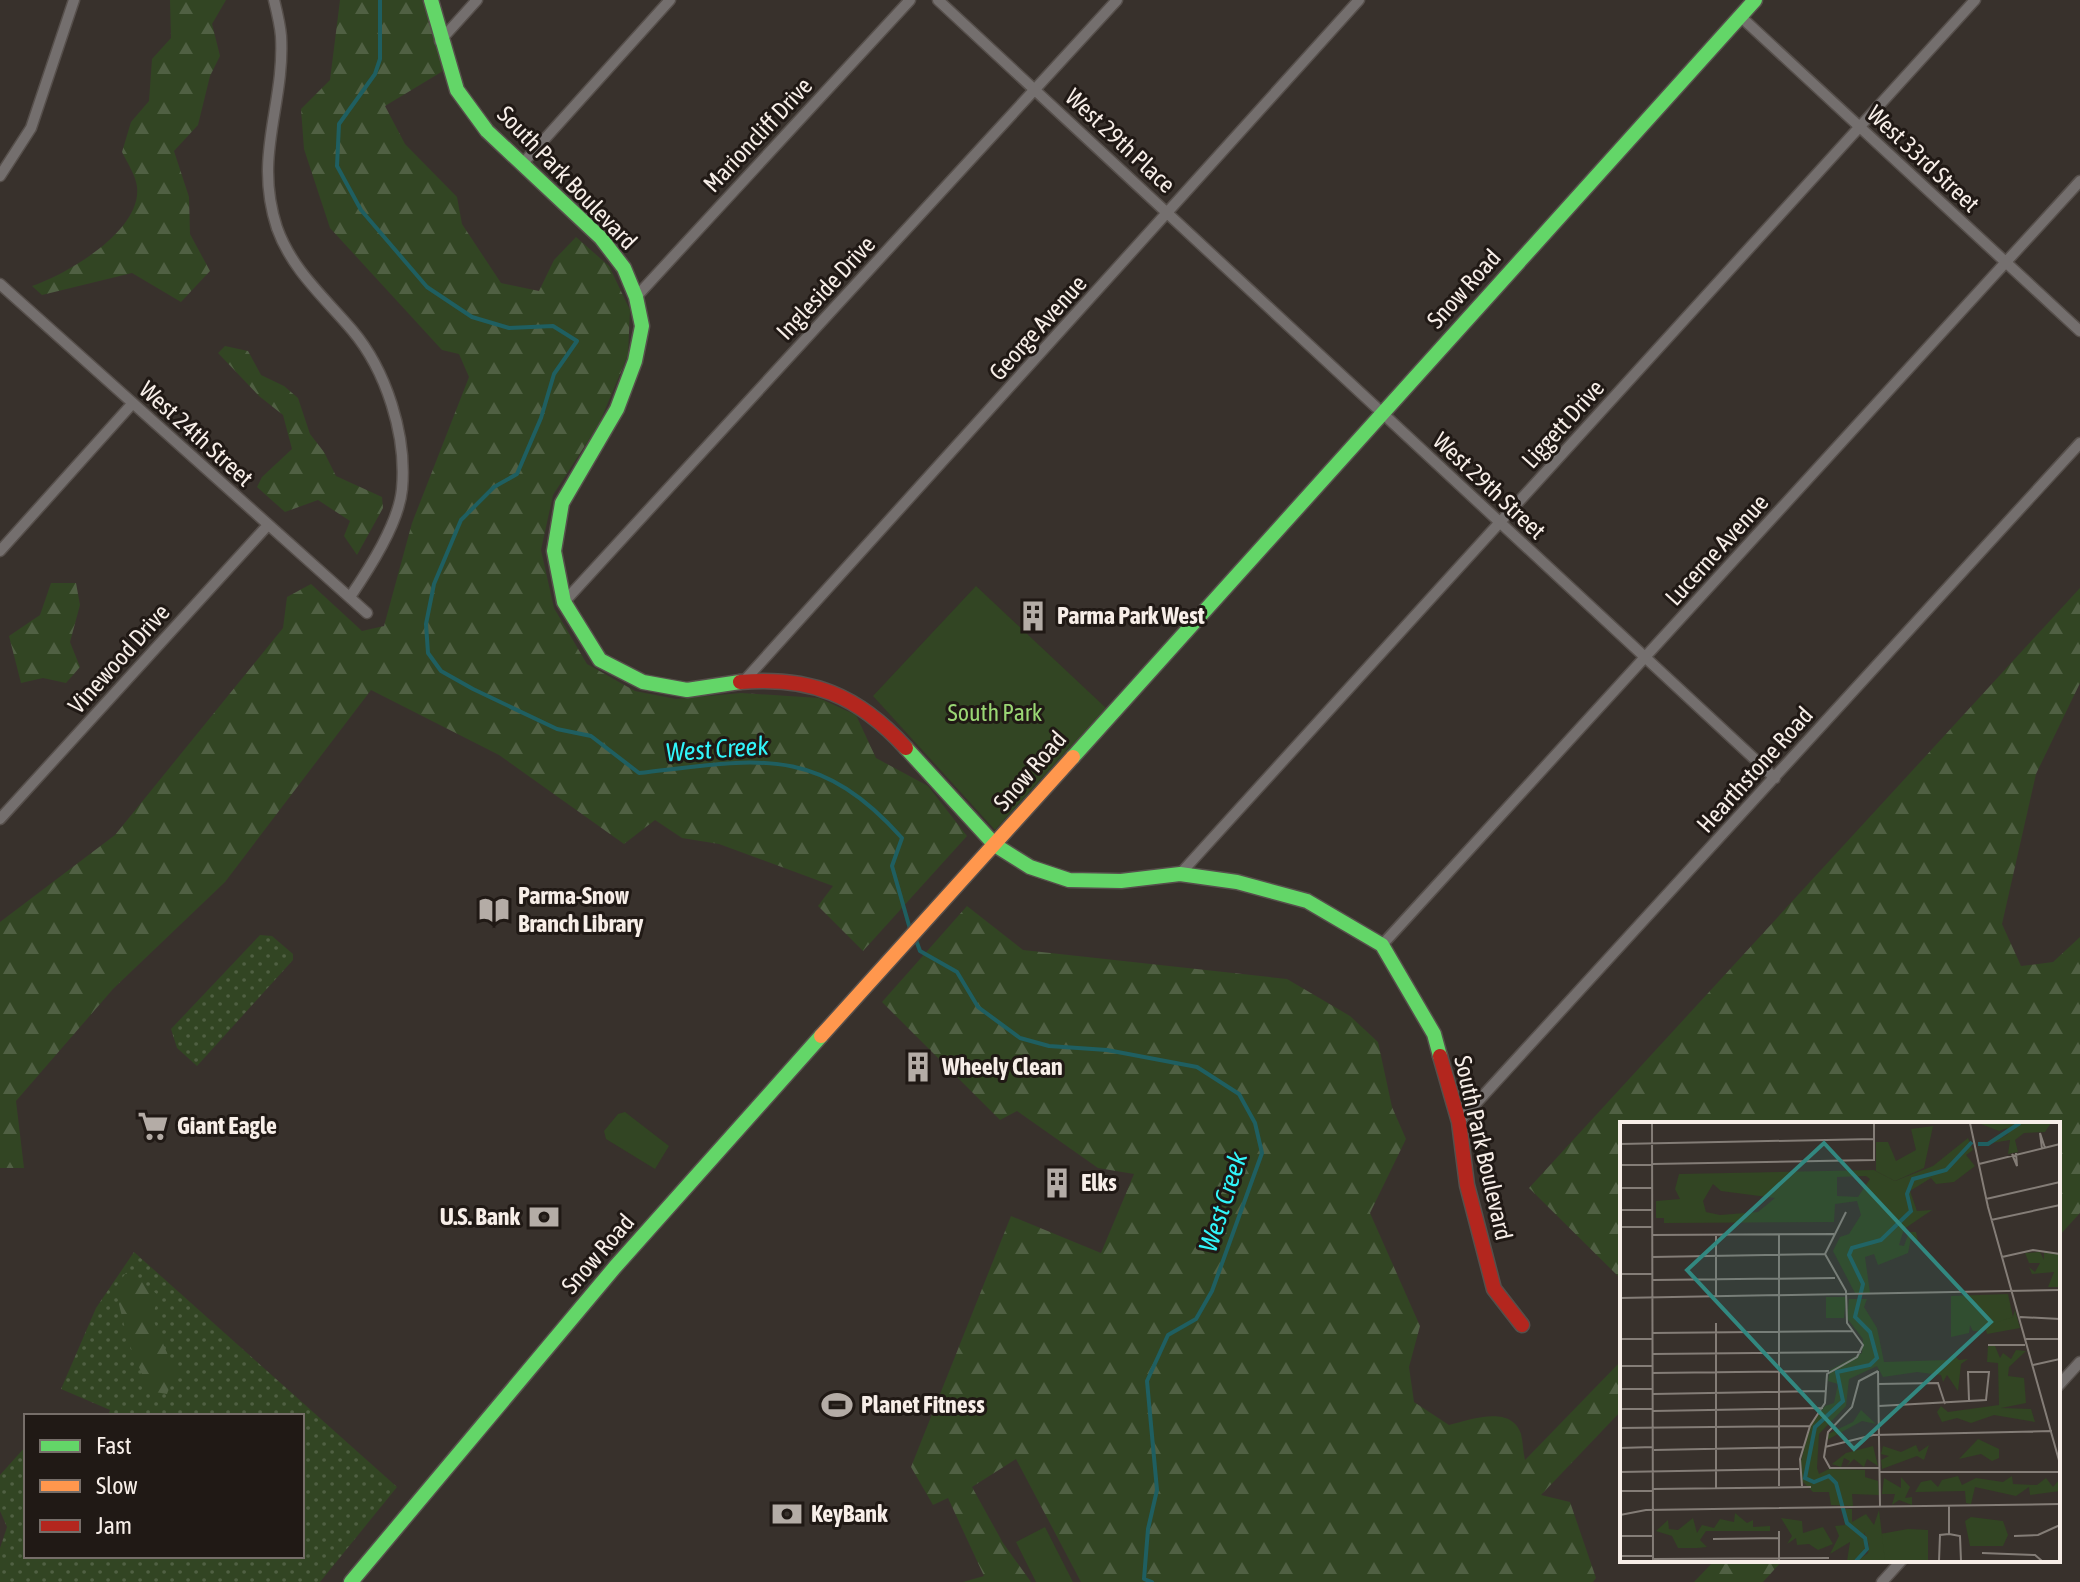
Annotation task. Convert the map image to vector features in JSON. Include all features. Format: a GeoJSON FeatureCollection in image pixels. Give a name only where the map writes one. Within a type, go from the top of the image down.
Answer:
{"type":"FeatureCollection","features":[{"type":"Feature","properties":{"kind":"main road","name":"South Park Boulevard"},"geometry":{"type":"LineString","coordinates":[[431,0],[440,41],[457,90],[487,131],[524,162],[601,238],[624,268],[636,297],[642,326],[635,361],[617,409],[562,503],[554,551],[564,602],[600,660],[643,682],[687,690],[744,681],[824,687],[863,708],[898,739],[995,845],[1030,867],[1069,880],[1121,881],[1180,874],[1237,882],[1307,901],[1382,945],[1434,1034],[1459,1122],[1467,1185],[1494,1289],[1522,1325]]}},
{"type":"Feature","properties":{"kind":"main road","name":"Snow Road"},"geometry":{"type":"LineString","coordinates":[[351,1582],[615,1267],[1755,0]]}},
{"type":"Feature","properties":{"kind":"street"},"geometry":{"type":"LineString","coordinates":[[0,176],[31,128],[74,0]]}},
{"type":"Feature","properties":{"kind":"street"},"geometry":{"type":"LineString","coordinates":[[274,0],[281,35],[266,179],[278,229],[303,277],[354,332],[378,369],[397,424],[402,490],[387,534],[350,597]]}},
{"type":"Feature","properties":{"kind":"street"},"geometry":{"type":"LineString","coordinates":[[440,41],[477,0]]}},
{"type":"Feature","properties":{"kind":"street"},"geometry":{"type":"LineString","coordinates":[[524,162],[670,0]]}},
{"type":"Feature","properties":{"kind":"street","name":"Marioncliff Drive"},"geometry":{"type":"LineString","coordinates":[[636,297],[910,0]]}},
{"type":"Feature","properties":{"kind":"street"},"geometry":{"type":"LineString","coordinates":[[938,0],[1036,90]]}},
{"type":"Feature","properties":{"kind":"street","name":"Ingleside Drive"},"geometry":{"type":"LineString","coordinates":[[564,602],[1117,0]]}},
{"type":"Feature","properties":{"kind":"street","name":"George Avenue"},"geometry":{"type":"LineString","coordinates":[[744,681],[1359,0]]}},
{"type":"Feature","properties":{"kind":"street","name":"Liggett Drive"},"geometry":{"type":"LineString","coordinates":[[1180,874],[1975,0]]}},
{"type":"Feature","properties":{"kind":"street","name":"West 33rd Street"},"geometry":{"type":"LineString","coordinates":[[1740,16],[2080,331]]}},
{"type":"Feature","properties":{"kind":"street","name":"West 29th Place"},"geometry":{"type":"LineString","coordinates":[[1036,90],[1177,222]]}},
{"type":"Feature","properties":{"kind":"street","name":"Lucerne Avenue"},"geometry":{"type":"LineString","coordinates":[[1382,945],[2080,181]]}},
{"type":"Feature","properties":{"kind":"street","name":"West 29th Street"},"geometry":{"type":"LineString","coordinates":[[1177,222],[1775,778]]}},
{"type":"Feature","properties":{"kind":"street","name":"West 24th Street"},"geometry":{"type":"LineString","coordinates":[[0,284],[367,613]]}},
{"type":"Feature","properties":{"kind":"street"},"geometry":{"type":"LineString","coordinates":[[0,551],[132,404]]}},
{"type":"Feature","properties":{"kind":"street","name":"Hearthstone Road"},"geometry":{"type":"LineString","coordinates":[[1459,1122],[2080,443]]}},
{"type":"Feature","properties":{"kind":"street","name":"Vinewood Drive"},"geometry":{"type":"LineString","coordinates":[[0,819],[268,525]]}},
{"type":"Feature","properties":{"kind":"street"},"geometry":{"type":"LineString","coordinates":[[2060,1384],[2080,1362]]}},
{"type":"Feature","properties":{"kind":"street"},"geometry":{"type":"LineString","coordinates":[[1882,1582],[1900,1562]]}},
{"type":"Feature","properties":{"kind":"green space"},"geometry":{"type":"Polygon","coordinates":[[[170,0],[226,0],[212,24],[220,56],[210,76],[198,125],[174,151],[189,197],[190,234],[210,271],[181,302],[132,273],[42,295],[32,286],[64,272],[100,248],[128,219],[135,203],[136,183],[122,152],[131,122],[149,101],[152,59],[171,38],[170,0]]]}},
{"type":"Feature","properties":{"kind":"green space"},"geometry":{"type":"Polygon","coordinates":[[[340,0],[425,0],[443,71],[385,106],[405,144],[457,197],[462,224],[501,283],[539,291],[554,260],[576,237],[609,266],[630,310],[628,355],[599,424],[553,495],[541,550],[554,608],[587,664],[635,691],[676,699],[741,693],[819,698],[856,715],[876,758],[928,786],[967,836],[863,951],[818,906],[833,886],[719,844],[682,838],[655,820],[624,844],[499,755],[371,690],[225,882],[113,989],[16,1101],[24,1168],[0,1168],[0,922],[115,835],[283,628],[287,597],[311,584],[362,631],[384,626],[412,523],[469,377],[459,354],[442,350],[330,228],[304,149],[301,109],[330,80],[340,0]]]}},
{"type":"Feature","properties":{"kind":"green space"},"geometry":{"type":"Polygon","coordinates":[[[225,346],[248,351],[261,375],[284,386],[298,398],[310,434],[324,452],[336,476],[382,497],[383,508],[357,555],[344,536],[350,521],[318,500],[285,512],[257,487],[262,477],[292,449],[283,415],[259,396],[218,353],[225,346]]]}},
{"type":"Feature","properties":{"kind":"green space"},"geometry":{"type":"Polygon","coordinates":[[[51,583],[76,583],[80,605],[70,642],[80,667],[66,683],[43,678],[21,683],[9,636],[40,615],[51,583]]]}},
{"type":"Feature","properties":{"kind":"green space","name":"South Park"},"geometry":{"type":"Polygon","coordinates":[[[976,586],[1106,708],[995,830],[873,696],[976,586]]]}},
{"type":"Feature","properties":{"kind":"green space"},"geometry":{"type":"Polygon","coordinates":[[[2080,588],[2080,683],[2036,774],[2002,924],[2021,966],[2053,962],[2080,937],[2080,1213],[2060,1235],[2060,1122],[1620,1122],[1620,1278],[1529,1188],[2080,588]]]}},
{"type":"Feature","properties":{"kind":"green space"},"geometry":{"type":"Polygon","coordinates":[[[967,906],[1023,950],[1287,979],[1350,1016],[1378,1042],[1392,1107],[1406,1139],[1370,1213],[1420,1326],[1409,1367],[1414,1402],[1449,1425],[1489,1416],[1508,1419],[1521,1434],[1525,1460],[1620,1362],[1620,1412],[1541,1495],[1570,1502],[1596,1578],[1593,1582],[1081,1582],[1016,1459],[972,1487],[1003,1543],[1031,1582],[963,1582],[984,1576],[948,1498],[933,1505],[911,1467],[1011,1216],[1101,1253],[1134,1174],[1098,1168],[1017,1111],[1000,1120],[882,1002],[967,906]]]}},
{"type":"Feature","properties":{"kind":"green space"},"geometry":{"type":"Polygon","coordinates":[[[260,935],[272,936],[293,954],[293,960],[197,1066],[177,1048],[171,1029],[260,935]]]}},
{"type":"Feature","properties":{"kind":"green space"},"geometry":{"type":"Polygon","coordinates":[[[625,1112],[669,1146],[655,1169],[606,1139],[604,1131],[618,1114],[625,1112]]]}},
{"type":"Feature","properties":{"kind":"green space"},"geometry":{"type":"Polygon","coordinates":[[[134,1252],[397,1487],[320,1582],[0,1582],[0,1548],[7,1527],[0,1511],[0,1475],[24,1448],[24,1558],[304,1558],[304,1414],[109,1414],[110,1410],[61,1389],[96,1308],[134,1252]]]}},
{"type":"Feature","properties":{"kind":"green space"},"geometry":{"type":"Polygon","coordinates":[[[128,1270],[159,1296],[152,1317],[175,1372],[167,1394],[149,1391],[128,1341],[115,1288],[128,1270]]]}},
{"type":"Feature","properties":{"kind":"green space"},"geometry":{"type":"Polygon","coordinates":[[[1045,1527],[1073,1582],[1036,1582],[1016,1542],[1045,1527]]]}},
{"type":"Feature","properties":{"kind":"green space"},"geometry":{"type":"Polygon","coordinates":[[[1713,1562],[1781,1562],[1763,1582],[1694,1582],[1713,1562]]]}},
{"type":"Feature","properties":{"kind":"waterway","name":"West Creek"},"geometry":{"type":"LineString","coordinates":[[380,0],[380,59],[375,74],[339,124],[337,166],[361,210],[427,287],[472,317],[509,328],[553,326],[577,341],[554,374],[541,418],[517,474],[494,487],[461,520],[434,584],[426,624],[428,653],[441,671],[557,729],[591,736],[639,773],[751,763],[782,765],[812,772],[841,786],[871,807],[902,838],[892,866],[910,929]]}},
{"type":"Feature","properties":{"kind":"waterway","name":"West Creek"},"geometry":{"type":"LineString","coordinates":[[916,940],[920,951],[957,972],[978,1007],[1020,1038],[1049,1046],[1107,1050],[1197,1067],[1239,1094],[1255,1123],[1262,1153],[1212,1291],[1196,1319],[1168,1335],[1147,1381],[1157,1490],[1148,1529],[1144,1579],[1152,1582]]}},
{"type":"Feature","properties":{"kind":"traffic: fast"},"geometry":{"type":"LineString","coordinates":[[431,0],[457,90],[487,131],[601,238],[624,268],[636,297],[642,326],[635,361],[617,409],[562,503],[554,551],[564,602],[600,660],[643,682],[687,690],[740,682]]}},
{"type":"Feature","properties":{"kind":"traffic: fast"},"geometry":{"type":"LineString","coordinates":[[1073,757],[1755,0]]}},
{"type":"Feature","properties":{"kind":"traffic: fast"},"geometry":{"type":"LineString","coordinates":[[906,748],[995,845],[1030,867],[1069,880],[1121,881],[1180,874],[1237,882],[1307,901],[1382,945],[1434,1034],[1440,1056]]}},
{"type":"Feature","properties":{"kind":"traffic: fast"},"geometry":{"type":"LineString","coordinates":[[351,1582],[615,1267],[821,1036]]}},
{"type":"Feature","properties":{"kind":"traffic: slow"},"geometry":{"type":"LineString","coordinates":[[821,1036],[1073,757]]}},
{"type":"Feature","properties":{"kind":"traffic: jam"},"geometry":{"type":"LineString","coordinates":[[740,682],[789,682],[832,693],[870,714],[906,748]]}},
{"type":"Feature","properties":{"kind":"traffic: jam"},"geometry":{"type":"LineString","coordinates":[[1440,1056],[1459,1122],[1467,1185],[1494,1289],[1522,1325]]}},
{"type":"Feature","properties":{"kind":"place","name":"Parma Park West"},"geometry":{"type":"Point","coordinates":[1033,616]}},
{"type":"Feature","properties":{"kind":"place","name":"Parma-Snow Branch Library"},"geometry":{"type":"Point","coordinates":[494,910]}},
{"type":"Feature","properties":{"kind":"place","name":"Wheely Clean"},"geometry":{"type":"Point","coordinates":[918,1067]}},
{"type":"Feature","properties":{"kind":"place","name":"Giant Eagle"},"geometry":{"type":"Point","coordinates":[153,1126]}},
{"type":"Feature","properties":{"kind":"place","name":"Elks"},"geometry":{"type":"Point","coordinates":[1057,1183]}},
{"type":"Feature","properties":{"kind":"place","name":"U.S. Bank"},"geometry":{"type":"Point","coordinates":[544,1217]}},
{"type":"Feature","properties":{"kind":"place","name":"Planet Fitness"},"geometry":{"type":"Point","coordinates":[837,1405]}},
{"type":"Feature","properties":{"kind":"place","name":"KeyBank"},"geometry":{"type":"Point","coordinates":[787,1514]}}]}
